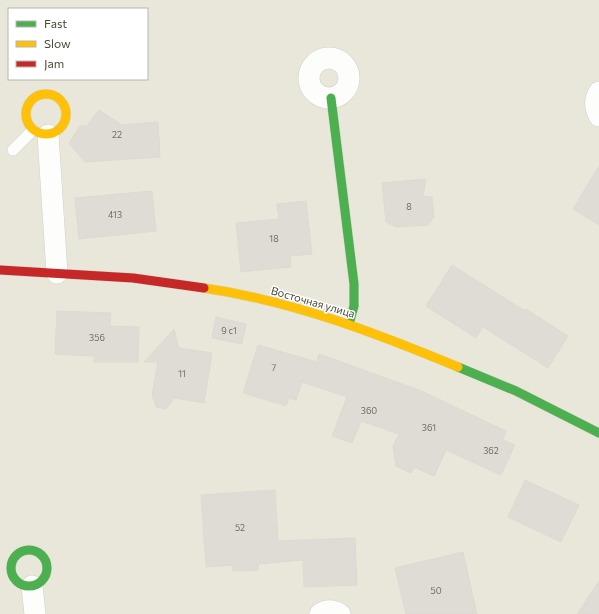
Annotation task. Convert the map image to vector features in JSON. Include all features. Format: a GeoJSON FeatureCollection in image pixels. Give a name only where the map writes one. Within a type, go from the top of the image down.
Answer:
{"type":"FeatureCollection","features":[{"type":"Feature","properties":{"kind":"street"},"geometry":{"type":"LineString","coordinates":[[599,92],[595,101],[599,116]]}},
{"type":"Feature","properties":{"kind":"street"},"geometry":{"type":"LineString","coordinates":[[331,98],[354,284],[354,306],[349,324]]}},
{"type":"Feature","properties":{"kind":"street"},"geometry":{"type":"LineString","coordinates":[[40,132],[57,273]]}},
{"type":"Feature","properties":{"kind":"street","name":"Восточная улица"},"geometry":{"type":"LineString","coordinates":[[0,270],[133,278],[210,289],[276,302],[349,324],[516,391],[599,433]]}},
{"type":"Feature","properties":{"kind":"street"},"geometry":{"type":"LineString","coordinates":[[25,549],[32,549],[39,552],[47,564],[47,572],[44,578],[39,583],[32,586],[25,586],[18,583],[13,578],[10,571],[14,557],[18,552],[25,549]]}},
{"type":"Feature","properties":{"kind":"street"},"geometry":{"type":"LineString","coordinates":[[32,586],[35,614]]}},
{"type":"Feature","properties":{"kind":"street"},"geometry":{"type":"LineString","coordinates":[[320,614],[329,611],[340,614]]}},
{"type":"Feature","properties":{"kind":"lane"},"geometry":{"type":"LineString","coordinates":[[14,150],[40,132]]}},
{"type":"Feature","properties":{"kind":"shaded area"},"geometry":{"type":"Polygon","coordinates":[[[0,0],[599,0],[599,614],[0,614],[0,0]]]}},
{"type":"Feature","properties":{"kind":"building"},"geometry":{"type":"Polygon","coordinates":[[[99,110],[122,125],[158,122],[160,157],[85,162],[69,143],[80,126],[87,126],[99,110]]]}},
{"type":"Feature","properties":{"kind":"building"},"geometry":{"type":"Polygon","coordinates":[[[599,166],[599,225],[573,209],[599,166]]]}},
{"type":"Feature","properties":{"kind":"building"},"geometry":{"type":"Polygon","coordinates":[[[426,179],[423,196],[432,197],[434,217],[428,225],[397,227],[386,222],[382,183],[426,179]]]}},
{"type":"Feature","properties":{"kind":"building"},"geometry":{"type":"Polygon","coordinates":[[[152,191],[156,231],[79,239],[75,198],[152,191]]]}},
{"type":"Feature","properties":{"kind":"building"},"geometry":{"type":"Polygon","coordinates":[[[306,201],[312,254],[290,256],[291,267],[241,272],[236,223],[279,219],[277,204],[306,201]]]}},
{"type":"Feature","properties":{"kind":"building"},"geometry":{"type":"Polygon","coordinates":[[[452,265],[568,336],[548,368],[483,327],[476,338],[426,306],[452,265]]]}},
{"type":"Feature","properties":{"kind":"building"},"geometry":{"type":"Polygon","coordinates":[[[57,311],[111,313],[110,326],[139,327],[138,362],[94,362],[94,356],[55,354],[57,311]]]}},
{"type":"Feature","properties":{"kind":"building"},"geometry":{"type":"Polygon","coordinates":[[[216,317],[246,324],[242,344],[212,338],[216,317]]]}},
{"type":"Feature","properties":{"kind":"building"},"geometry":{"type":"Polygon","coordinates":[[[174,329],[179,348],[212,353],[204,403],[174,398],[166,409],[156,407],[152,395],[158,362],[144,362],[174,329]]]}},
{"type":"Feature","properties":{"kind":"building"},"geometry":{"type":"Polygon","coordinates":[[[258,345],[317,362],[319,354],[419,390],[506,431],[503,440],[515,445],[501,475],[446,450],[434,476],[414,467],[411,473],[396,466],[393,446],[399,434],[361,421],[352,443],[332,436],[347,397],[302,382],[296,400],[289,398],[286,406],[243,393],[258,345]]]}},
{"type":"Feature","properties":{"kind":"building"},"geometry":{"type":"Polygon","coordinates":[[[525,480],[579,505],[561,542],[508,517],[525,480]]]}},
{"type":"Feature","properties":{"kind":"building"},"geometry":{"type":"Polygon","coordinates":[[[275,490],[278,541],[355,538],[357,585],[304,587],[303,560],[258,564],[259,570],[233,571],[233,565],[206,567],[201,495],[275,490]]]}},
{"type":"Feature","properties":{"kind":"building"},"geometry":{"type":"Polygon","coordinates":[[[463,552],[477,614],[406,614],[395,568],[463,552]]]}},
{"type":"Feature","properties":{"kind":"building"},"geometry":{"type":"Polygon","coordinates":[[[599,581],[599,614],[577,614],[599,581]]]}},
{"type":"Feature","properties":{"kind":"traffic: fast"},"geometry":{"type":"LineString","coordinates":[[331,98],[354,284],[354,306],[349,324]]}},
{"type":"Feature","properties":{"kind":"traffic: fast"},"geometry":{"type":"LineString","coordinates":[[458,367],[516,391],[599,433]]}},
{"type":"Feature","properties":{"kind":"traffic: fast"},"geometry":{"type":"LineString","coordinates":[[33,550],[42,555],[46,561],[47,568],[46,575],[42,581],[33,586],[25,586],[16,581],[12,575],[11,564],[16,555],[22,551],[33,550]]}},
{"type":"Feature","properties":{"kind":"traffic: slow"},"geometry":{"type":"LineString","coordinates":[[50,94],[57,97],[63,103],[66,114],[65,122],[57,131],[50,134],[42,134],[35,131],[27,122],[26,110],[29,103],[38,95],[50,94]]}},
{"type":"Feature","properties":{"kind":"traffic: slow"},"geometry":{"type":"LineString","coordinates":[[204,288],[270,301],[302,310],[365,330],[458,367]]}},
{"type":"Feature","properties":{"kind":"traffic: jam"},"geometry":{"type":"LineString","coordinates":[[0,270],[133,278],[204,288]]}}]}
